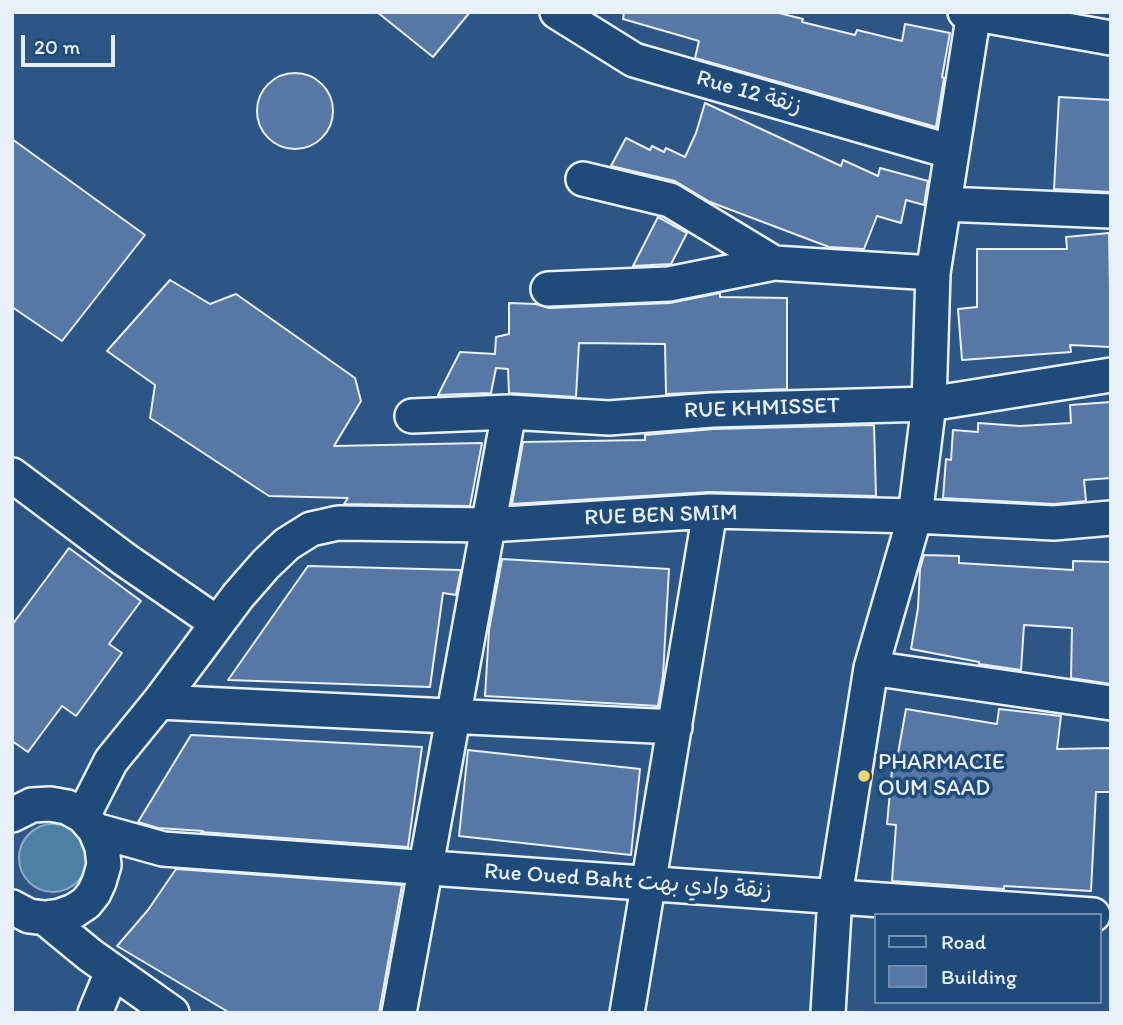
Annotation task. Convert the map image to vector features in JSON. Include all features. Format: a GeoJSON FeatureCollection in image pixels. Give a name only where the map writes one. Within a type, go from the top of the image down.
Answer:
{"type":"FeatureCollection","features":[{"type":"Feature","properties":{"kind":"street","name":"Rue 12 زنقة"},"geometry":{"type":"LineString","coordinates":[[557,12],[635,60],[952,152]]}},
{"type":"Feature","properties":{"kind":"street"},"geometry":{"type":"LineString","coordinates":[[828,1013],[835,896],[871,668],[915,516],[929,404],[933,272],[971,13],[1111,38]]}},
{"type":"Feature","properties":{"kind":"street"},"geometry":{"type":"LineString","coordinates":[[583,179],[670,200],[774,263]]}},
{"type":"Feature","properties":{"kind":"street"},"geometry":{"type":"LineString","coordinates":[[944,204],[1111,211]]}},
{"type":"Feature","properties":{"kind":"street"},"geometry":{"type":"LineString","coordinates":[[548,289],[669,284],[774,263],[933,272]]}},
{"type":"Feature","properties":{"kind":"street","name":"RUE KHMISSET"},"geometry":{"type":"LineString","coordinates":[[412,416],[509,412],[609,418],[712,410],[929,404],[1111,374]]}},
{"type":"Feature","properties":{"kind":"street"},"geometry":{"type":"LineString","coordinates":[[399,1013],[509,412]]}},
{"type":"Feature","properties":{"kind":"street"},"geometry":{"type":"LineString","coordinates":[[12,475],[124,559],[217,623]]}},
{"type":"Feature","properties":{"kind":"street"},"geometry":{"type":"LineString","coordinates":[[627,1013],[710,511]]}},
{"type":"Feature","properties":{"kind":"street","name":"RUE BEN SMIM"},"geometry":{"type":"LineString","coordinates":[[111,761],[238,596],[280,551],[311,529],[338,523],[489,525],[710,511],[915,516],[1054,523],[1111,518]]}},
{"type":"Feature","properties":{"kind":"street"},"geometry":{"type":"LineString","coordinates":[[871,668],[1111,703]]}},
{"type":"Feature","properties":{"kind":"street"},"geometry":{"type":"LineString","coordinates":[[159,702],[675,727]]}},
{"type":"Feature","properties":{"kind":"street"},"geometry":{"type":"LineString","coordinates":[[12,815],[32,805],[50,804],[111,761]]}},
{"type":"Feature","properties":{"kind":"street"},"geometry":{"type":"LineString","coordinates":[[95,1013],[101,964],[93,892],[104,865],[102,847],[89,823],[111,761]]}},
{"type":"Feature","properties":{"kind":"street","name":"Rue Oued Baht زنقة وادي بهت"},"geometry":{"type":"LineString","coordinates":[[50,804],[67,807],[89,823],[163,849],[1066,913]]}},
{"type":"Feature","properties":{"kind":"street"},"geometry":{"type":"LineString","coordinates":[[25,920],[60,916],[93,892],[163,849]]}},
{"type":"Feature","properties":{"kind":"street"},"geometry":{"type":"LineString","coordinates":[[25,920],[101,964],[172,1013]]}},
{"type":"Feature","properties":{"kind":"water"},"geometry":{"type":"Polygon","coordinates":[[[60,824],[81,839],[87,851],[85,871],[77,882],[60,892],[46,892],[29,882],[21,871],[19,851],[29,834],[40,826],[60,824]]]}},
{"type":"Feature","properties":{"kind":"building"},"geometry":{"type":"Polygon","coordinates":[[[377,12],[470,12],[433,57],[377,12]]]}},
{"type":"Feature","properties":{"kind":"building"},"geometry":{"type":"Polygon","coordinates":[[[624,12],[775,12],[803,19],[802,22],[855,35],[857,30],[902,41],[905,24],[950,33],[936,127],[695,58],[699,41],[623,19],[624,12]]]}},
{"type":"Feature","properties":{"kind":"building"},"geometry":{"type":"Polygon","coordinates":[[[295,73],[309,76],[322,84],[330,97],[333,111],[330,125],[322,138],[309,146],[295,149],[281,146],[268,138],[260,125],[257,111],[260,97],[268,84],[281,76],[295,73]]]}},
{"type":"Feature","properties":{"kind":"building"},"geometry":{"type":"Polygon","coordinates":[[[1059,97],[1111,100],[1111,192],[1054,189],[1059,97]]]}},
{"type":"Feature","properties":{"kind":"building"},"geometry":{"type":"Polygon","coordinates":[[[705,103],[841,166],[843,160],[878,176],[880,168],[928,181],[924,205],[906,200],[901,223],[877,216],[864,249],[829,247],[710,202],[675,181],[611,166],[626,138],[650,150],[652,146],[664,152],[666,148],[685,157],[705,103]]]}},
{"type":"Feature","properties":{"kind":"building"},"geometry":{"type":"Polygon","coordinates":[[[12,139],[145,235],[62,341],[12,307],[12,139]]]}},
{"type":"Feature","properties":{"kind":"building"},"geometry":{"type":"Polygon","coordinates":[[[658,217],[687,233],[671,264],[633,266],[658,217]]]}},
{"type":"Feature","properties":{"kind":"building"},"geometry":{"type":"Polygon","coordinates":[[[1109,233],[1111,347],[1070,345],[1071,352],[962,360],[958,309],[977,307],[977,249],[1067,249],[1066,237],[1109,233]]]}},
{"type":"Feature","properties":{"kind":"building"},"geometry":{"type":"Polygon","coordinates":[[[170,280],[210,304],[236,294],[355,378],[361,401],[334,446],[482,443],[470,506],[344,504],[348,498],[269,496],[150,418],[155,385],[107,351],[170,280]]]}},
{"type":"Feature","properties":{"kind":"building"},"geometry":{"type":"Polygon","coordinates":[[[720,293],[720,297],[787,298],[787,389],[666,394],[665,344],[579,343],[576,397],[509,393],[508,369],[496,368],[491,393],[438,395],[460,352],[495,354],[496,337],[509,334],[509,303],[536,304],[549,308],[670,303],[720,293]]]}},
{"type":"Feature","properties":{"kind":"building"},"geometry":{"type":"Polygon","coordinates":[[[1111,402],[1111,478],[1084,480],[1086,501],[1054,504],[943,498],[946,459],[951,460],[953,430],[978,432],[978,423],[1020,426],[1071,423],[1070,405],[1111,402]]]}},
{"type":"Feature","properties":{"kind":"building"},"geometry":{"type":"Polygon","coordinates":[[[874,425],[876,496],[709,492],[512,504],[523,442],[645,440],[645,435],[713,429],[874,425]]]}},
{"type":"Feature","properties":{"kind":"building"},"geometry":{"type":"Polygon","coordinates":[[[69,548],[141,601],[109,644],[122,653],[76,716],[62,706],[28,752],[12,741],[12,625],[69,548]]]}},
{"type":"Feature","properties":{"kind":"building"},"geometry":{"type":"Polygon","coordinates":[[[924,555],[959,556],[959,563],[1073,570],[1073,561],[1111,562],[1111,684],[1071,678],[1072,628],[1024,625],[1021,670],[911,649],[924,555]]]}},
{"type":"Feature","properties":{"kind":"building"},"geometry":{"type":"Polygon","coordinates":[[[502,559],[669,569],[663,676],[658,706],[485,696],[489,630],[502,559]]]}},
{"type":"Feature","properties":{"kind":"building"},"geometry":{"type":"Polygon","coordinates":[[[308,566],[461,570],[456,595],[443,593],[430,687],[228,680],[308,566]]]}},
{"type":"Feature","properties":{"kind":"building"},"geometry":{"type":"Polygon","coordinates":[[[906,709],[997,724],[999,709],[1061,716],[1057,749],[1111,748],[1111,792],[1096,792],[1091,891],[1004,886],[1004,889],[892,881],[896,825],[887,824],[892,770],[895,770],[906,709]]]}},
{"type":"Feature","properties":{"kind":"building"},"geometry":{"type":"Polygon","coordinates":[[[191,735],[422,747],[408,847],[201,832],[203,831],[158,828],[138,822],[191,735]]]}},
{"type":"Feature","properties":{"kind":"building"},"geometry":{"type":"Polygon","coordinates":[[[468,750],[640,769],[631,855],[459,836],[468,750]]]}},
{"type":"Feature","properties":{"kind":"building"},"geometry":{"type":"Polygon","coordinates":[[[176,869],[402,885],[379,1013],[230,1013],[117,946],[148,910],[176,869]]]}},
{"type":"Feature","properties":{"kind":"place","name":"PHARMACIE OUM SAAD"},"geometry":{"type":"Point","coordinates":[864,776]}}]}
